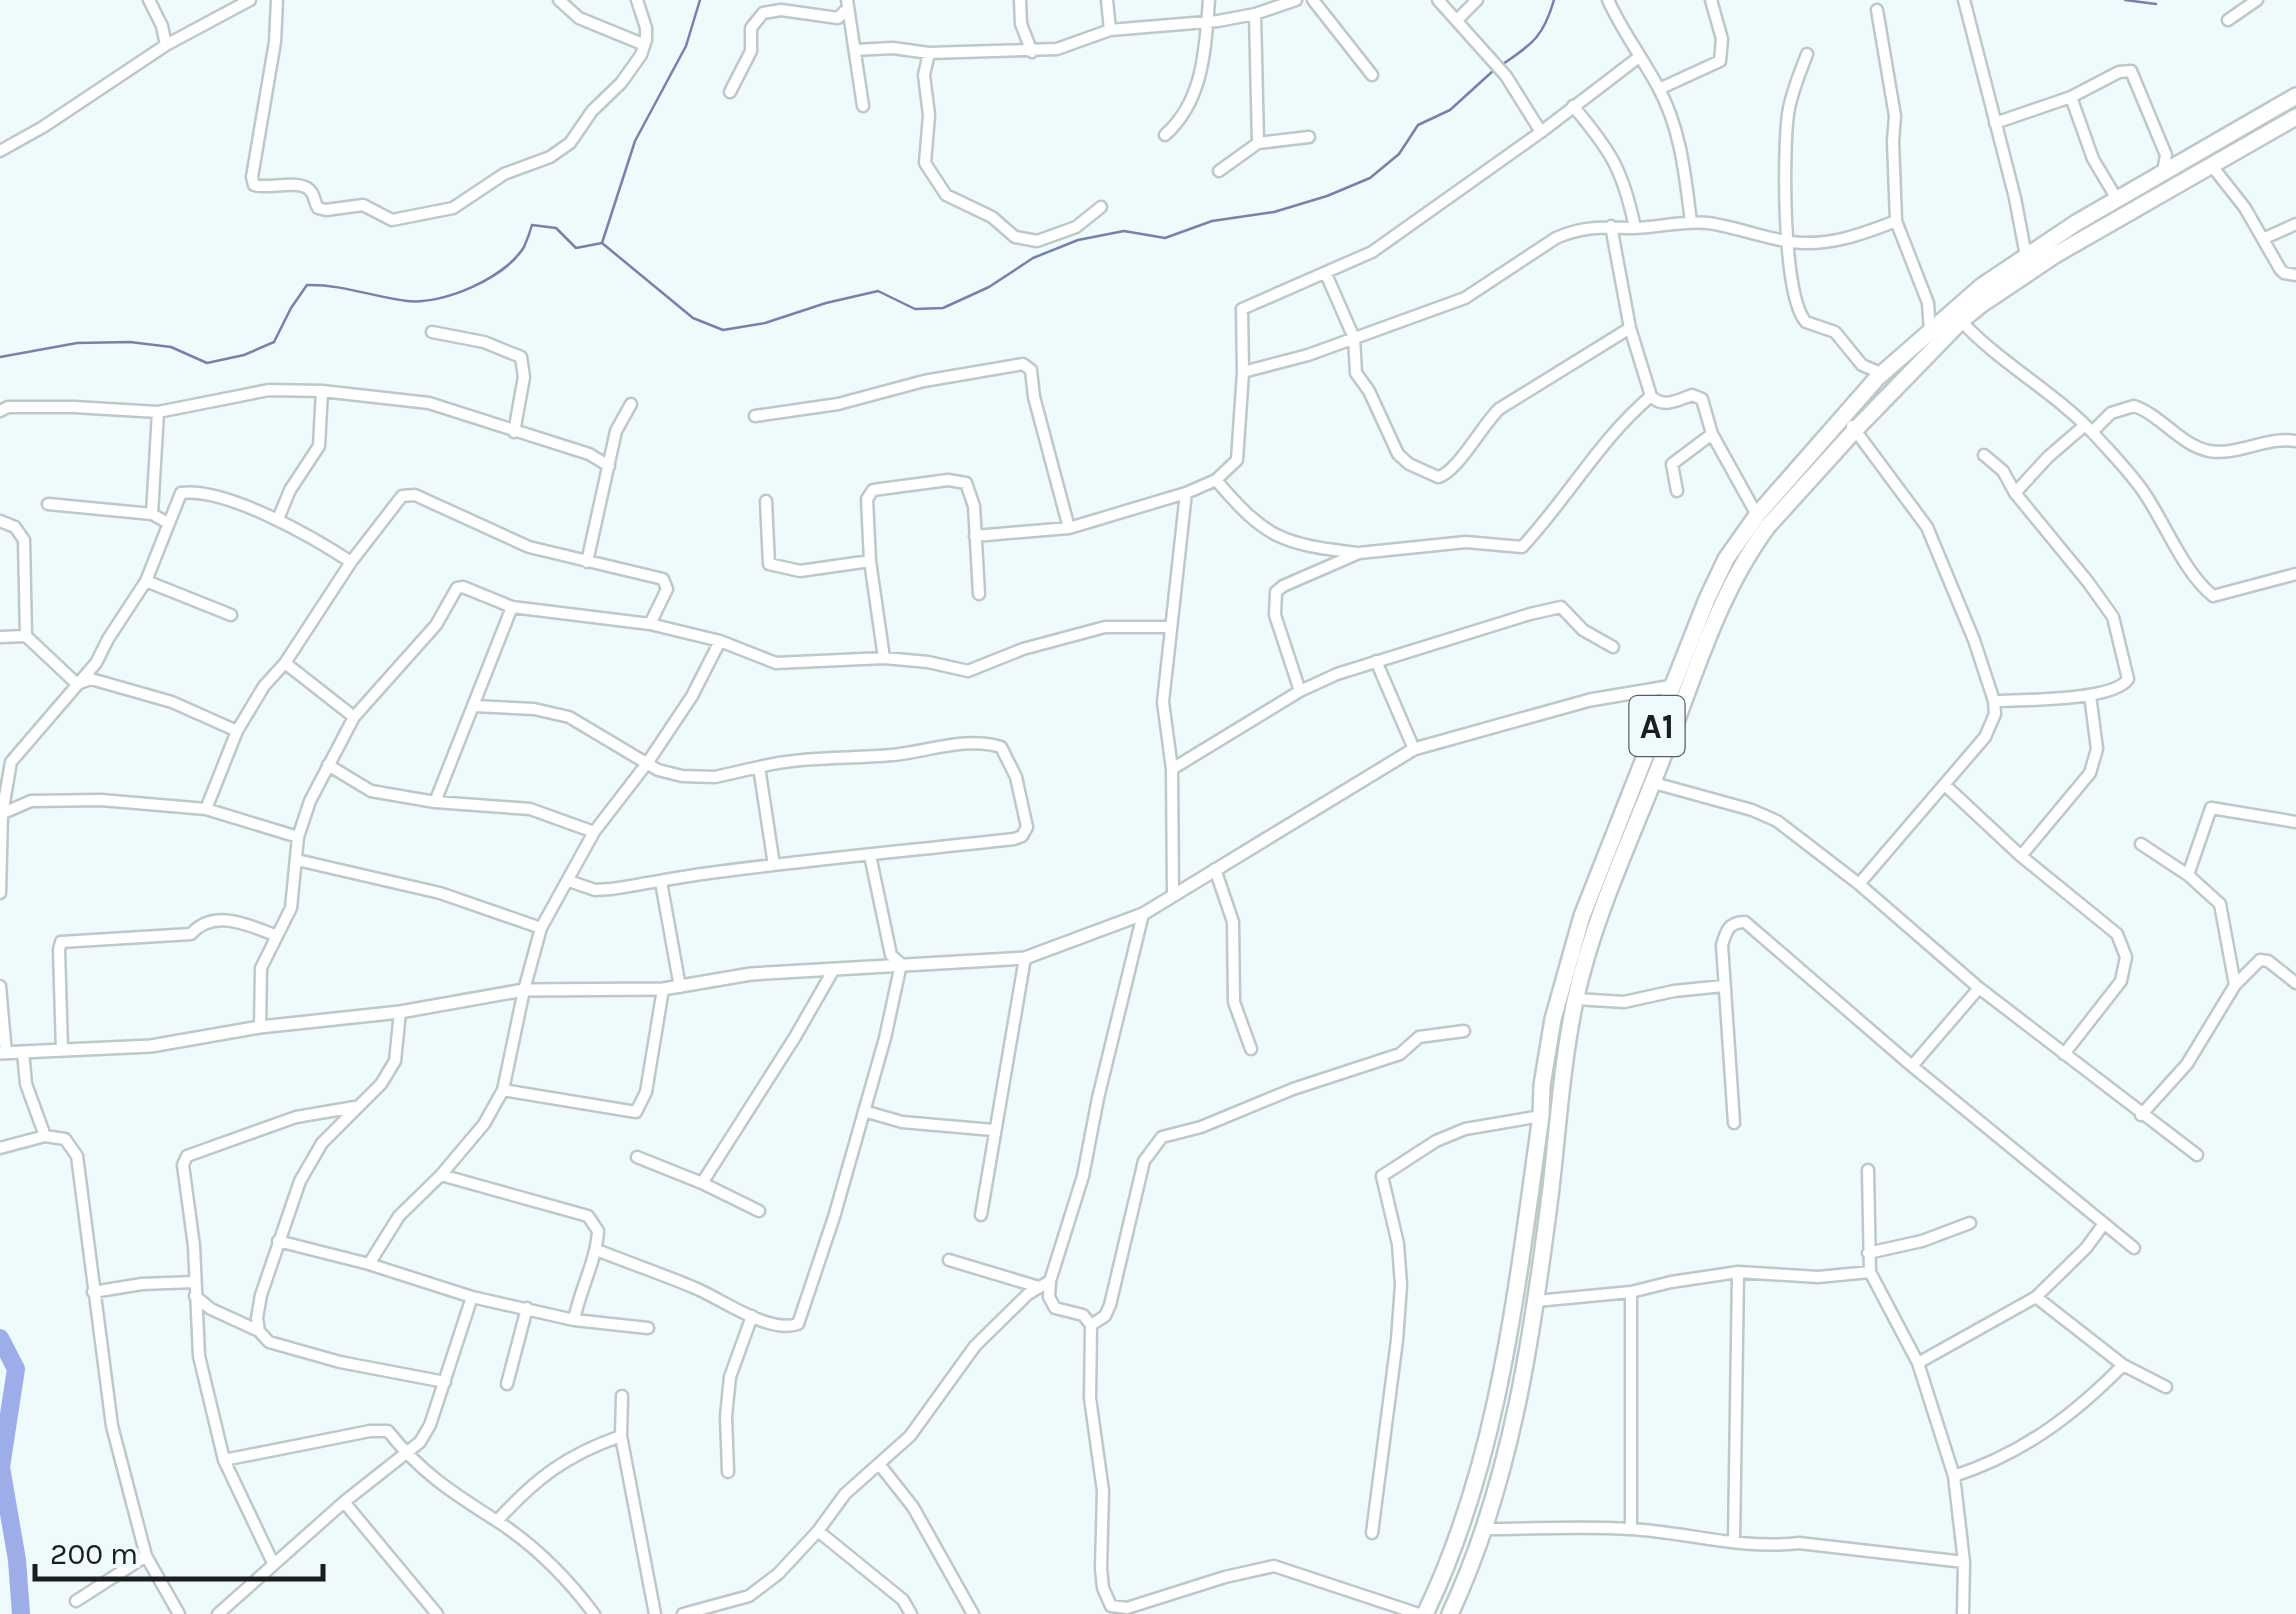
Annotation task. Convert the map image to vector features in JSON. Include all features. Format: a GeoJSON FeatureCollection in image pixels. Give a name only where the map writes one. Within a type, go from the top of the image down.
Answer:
{"type":"FeatureCollection","features":[{"type":"Feature","properties":{"kind":"highway","name":"A1"},"geometry":{"type":"LineString","coordinates":[[1422,1614],[1445,1573],[1482,1458],[1510,1336],[1541,1116],[1542,1084],[1570,953],[1726,559],[1757,515],[1877,378],[1982,286],[2117,199],[2296,96]]}},
{"type":"Feature","properties":{"kind":"highway","name":"A1"},"geometry":{"type":"LineString","coordinates":[[1450,1614],[1503,1463],[1536,1301],[1576,999],[1605,900],[1712,626],[1754,546],[1855,430],[1961,320],[2055,255],[2296,117]]}},
{"type":"Feature","properties":{"kind":"street"},"geometry":{"type":"LineString","coordinates":[[148,0],[162,26],[166,45]]}},
{"type":"Feature","properties":{"kind":"street"},"geometry":{"type":"LineString","coordinates":[[1,147],[44,128],[166,45],[250,0]]}},
{"type":"Feature","properties":{"kind":"street"},"geometry":{"type":"LineString","coordinates":[[277,0],[254,185],[304,186],[318,208],[363,205],[392,220],[453,208],[504,174],[550,156],[570,143],[641,55],[646,28],[637,0]]}},
{"type":"Feature","properties":{"kind":"street"},"geometry":{"type":"LineString","coordinates":[[559,0],[580,18],[636,43],[646,40]]}},
{"type":"Feature","properties":{"kind":"street"},"geometry":{"type":"LineString","coordinates":[[1020,0],[1023,32],[1032,52]]}},
{"type":"Feature","properties":{"kind":"street"},"geometry":{"type":"LineString","coordinates":[[1107,0],[1110,30]]}},
{"type":"Feature","properties":{"kind":"street"},"geometry":{"type":"LineString","coordinates":[[1165,134],[1179,123],[1195,96],[1209,0]]}},
{"type":"Feature","properties":{"kind":"street"},"geometry":{"type":"LineString","coordinates":[[855,50],[1057,50],[1110,30],[1207,22],[1256,14],[1296,0]]}},
{"type":"Feature","properties":{"kind":"street"},"geometry":{"type":"LineString","coordinates":[[1313,0],[1372,75]]}},
{"type":"Feature","properties":{"kind":"street"},"geometry":{"type":"LineString","coordinates":[[1438,0],[1506,76],[1541,132]]}},
{"type":"Feature","properties":{"kind":"street"},"geometry":{"type":"LineString","coordinates":[[1458,19],[1477,0]]}},
{"type":"Feature","properties":{"kind":"street"},"geometry":{"type":"LineString","coordinates":[[1608,0],[1659,89],[1678,138],[1691,222]]}},
{"type":"Feature","properties":{"kind":"street"},"geometry":{"type":"LineString","coordinates":[[1659,89],[1720,61],[1722,39],[1712,0]]}},
{"type":"Feature","properties":{"kind":"street"},"geometry":{"type":"LineString","coordinates":[[1964,0],[2026,256]]}},
{"type":"Feature","properties":{"kind":"street"},"geometry":{"type":"LineString","coordinates":[[2228,20],[2257,0]]}},
{"type":"Feature","properties":{"kind":"street"},"geometry":{"type":"LineString","coordinates":[[847,5],[864,106]]}},
{"type":"Feature","properties":{"kind":"street"},"geometry":{"type":"LineString","coordinates":[[730,92],[752,52],[752,28],[763,12],[781,10],[838,18],[847,5]]}},
{"type":"Feature","properties":{"kind":"street"},"geometry":{"type":"LineString","coordinates":[[1876,10],[1895,116],[1896,222],[1928,303],[1930,332]]}},
{"type":"Feature","properties":{"kind":"street"},"geometry":{"type":"LineString","coordinates":[[1256,14],[1258,143]]}},
{"type":"Feature","properties":{"kind":"street"},"geometry":{"type":"LineString","coordinates":[[930,53],[924,74],[929,115],[924,163],[946,195],[992,218],[1015,237],[1037,242],[1076,227],[1101,207]]}},
{"type":"Feature","properties":{"kind":"street"},"geometry":{"type":"LineString","coordinates":[[1806,54],[1792,96],[1786,132],[1787,254],[1798,313],[1806,322],[1834,332],[1862,365],[1881,374],[1877,378]]}},
{"type":"Feature","properties":{"kind":"street"},"geometry":{"type":"LineString","coordinates":[[976,536],[1069,528],[1186,493],[1216,480],[1237,460],[1243,372],[1242,309],[1372,252],[1639,57]]}},
{"type":"Feature","properties":{"kind":"street"},"geometry":{"type":"LineString","coordinates":[[1995,123],[2071,97],[2119,72],[2131,71],[2166,156],[2163,172]]}},
{"type":"Feature","properties":{"kind":"street"},"geometry":{"type":"LineString","coordinates":[[2071,97],[2093,159],[2117,199]]}},
{"type":"Feature","properties":{"kind":"street"},"geometry":{"type":"LineString","coordinates":[[1573,106],[1617,163],[1634,228]]}},
{"type":"Feature","properties":{"kind":"street"},"geometry":{"type":"LineString","coordinates":[[1219,171],[1258,143],[1310,137]]}},
{"type":"Feature","properties":{"kind":"street"},"geometry":{"type":"LineString","coordinates":[[2212,166],[2265,238],[2284,273],[2296,274]]}},
{"type":"Feature","properties":{"kind":"street"},"geometry":{"type":"LineString","coordinates":[[1243,372],[1465,298],[1556,238],[1588,228],[1691,222],[1788,242],[1844,239],[1896,222]]}},
{"type":"Feature","properties":{"kind":"street"},"geometry":{"type":"LineString","coordinates":[[2265,238],[2296,224]]}},
{"type":"Feature","properties":{"kind":"street"},"geometry":{"type":"LineString","coordinates":[[1611,226],[1630,328],[1652,396],[1667,404],[1697,395],[1702,400],[1712,434],[1757,515]]}},
{"type":"Feature","properties":{"kind":"street"},"geometry":{"type":"LineString","coordinates":[[1326,274],[1354,338],[1356,373],[1369,391],[1398,454],[1409,464],[1442,478],[1499,409],[1630,328]]}},
{"type":"Feature","properties":{"kind":"street"},"geometry":{"type":"LineString","coordinates":[[1961,320],[1976,337],[2038,384],[2088,429],[2145,494],[2194,575],[2213,596],[2296,574]]}},
{"type":"Feature","properties":{"kind":"street"},"geometry":{"type":"LineString","coordinates":[[432,332],[484,342],[521,357],[523,388],[514,432]]}},
{"type":"Feature","properties":{"kind":"street"},"geometry":{"type":"LineString","coordinates":[[755,416],[838,404],[924,381],[1023,364],[1031,370],[1034,396],[1069,528]]}},
{"type":"Feature","properties":{"kind":"street"},"geometry":{"type":"LineString","coordinates":[[0,411],[74,407],[158,412],[269,390],[322,392],[429,403],[588,454],[609,466]]}},
{"type":"Feature","properties":{"kind":"street"},"geometry":{"type":"LineString","coordinates":[[278,519],[290,490],[319,446],[322,392]]}},
{"type":"Feature","properties":{"kind":"street"},"geometry":{"type":"LineString","coordinates":[[1216,480],[1245,514],[1278,538],[1359,553],[1466,542],[1522,547],[1632,411],[1652,396]]}},
{"type":"Feature","properties":{"kind":"street"},"geometry":{"type":"LineString","coordinates":[[587,562],[616,431],[631,404]]}},
{"type":"Feature","properties":{"kind":"street"},"geometry":{"type":"LineString","coordinates":[[2015,493],[2048,457],[2112,413],[2130,406],[2139,407],[2192,445],[2206,450],[2220,452],[2282,439],[2296,441]]}},
{"type":"Feature","properties":{"kind":"street"},"geometry":{"type":"LineString","coordinates":[[152,514],[158,412]]}},
{"type":"Feature","properties":{"kind":"street"},"geometry":{"type":"LineString","coordinates":[[1845,416],[1927,527],[1974,640],[1995,714],[1985,737],[1946,786],[1859,884]]}},
{"type":"Feature","properties":{"kind":"street"},"geometry":{"type":"LineString","coordinates":[[1677,492],[1672,464],[1712,434]]}},
{"type":"Feature","properties":{"kind":"street"},"geometry":{"type":"LineString","coordinates":[[1984,454],[2003,472],[2015,493],[2113,616],[2128,679],[2122,687],[2090,695],[1994,702]]}},
{"type":"Feature","properties":{"kind":"street"},"geometry":{"type":"LineString","coordinates":[[884,658],[866,499],[874,490],[948,480],[966,483],[974,506],[979,594]]}},
{"type":"Feature","properties":{"kind":"street"},"geometry":{"type":"LineString","coordinates":[[0,893],[1,814],[11,762],[96,663],[146,581],[181,493],[200,490],[278,519],[352,562]]}},
{"type":"Feature","properties":{"kind":"street"},"geometry":{"type":"LineString","coordinates":[[1173,894],[1172,769],[1163,702],[1186,493]]}},
{"type":"Feature","properties":{"kind":"street"},"geometry":{"type":"LineString","coordinates":[[206,809],[237,731],[264,686],[285,663],[352,562],[402,496],[415,495],[529,547],[663,579],[667,589],[650,624]]}},
{"type":"Feature","properties":{"kind":"street"},"geometry":{"type":"LineString","coordinates":[[766,502],[768,564],[800,571],[870,561]]}},
{"type":"Feature","properties":{"kind":"street"},"geometry":{"type":"LineString","coordinates":[[48,504],[152,514],[168,523]]}},
{"type":"Feature","properties":{"kind":"street"},"geometry":{"type":"LineString","coordinates":[[0,522],[16,526],[24,540],[26,636]]}},
{"type":"Feature","properties":{"kind":"street"},"geometry":{"type":"LineString","coordinates":[[1300,691],[1275,615],[1276,592],[1359,553]]}},
{"type":"Feature","properties":{"kind":"street"},"geometry":{"type":"LineString","coordinates":[[146,581],[231,615]]}},
{"type":"Feature","properties":{"kind":"street"},"geometry":{"type":"LineString","coordinates":[[260,1027],[261,968],[291,908],[298,836],[310,801],[354,717],[436,624],[457,588],[512,606],[650,624],[720,641],[776,663],[884,658],[968,670],[1105,627],[1170,626]]}},
{"type":"Feature","properties":{"kind":"street"},"geometry":{"type":"LineString","coordinates":[[435,802],[512,606]]}},
{"type":"Feature","properties":{"kind":"street"},"geometry":{"type":"LineString","coordinates":[[1172,769],[1300,691],[1376,661],[1555,607],[1566,610],[1583,630],[1612,647]]}},
{"type":"Feature","properties":{"kind":"street"},"geometry":{"type":"LineString","coordinates":[[0,636],[26,636],[77,684]]}},
{"type":"Feature","properties":{"kind":"street"},"geometry":{"type":"LineString","coordinates":[[369,1264],[399,1216],[441,1175],[484,1124],[503,1090],[541,928],[594,832],[692,696],[720,641]]}},
{"type":"Feature","properties":{"kind":"street"},"geometry":{"type":"LineString","coordinates":[[1376,661],[1414,749]]}},
{"type":"Feature","properties":{"kind":"street"},"geometry":{"type":"LineString","coordinates":[[285,663],[354,717]]}},
{"type":"Feature","properties":{"kind":"street"},"geometry":{"type":"LineString","coordinates":[[77,684],[91,679],[156,697],[237,731]]}},
{"type":"Feature","properties":{"kind":"street"},"geometry":{"type":"LineString","coordinates":[[0,986],[3,1053],[151,1046],[260,1027],[400,1012],[524,990],[663,989],[750,974],[1025,958],[1143,914],[1414,749],[1590,700],[1673,686]]}},
{"type":"Feature","properties":{"kind":"street"},"geometry":{"type":"LineString","coordinates":[[2021,856],[2090,772],[2096,749],[2090,695]]}},
{"type":"Feature","properties":{"kind":"street"},"geometry":{"type":"LineString","coordinates":[[474,706],[534,709],[569,716],[658,770],[682,776],[715,777],[785,760],[893,755],[965,744],[1001,747],[1016,777],[1028,827],[1022,836],[596,890],[569,882]]}},
{"type":"Feature","properties":{"kind":"street"},"geometry":{"type":"LineString","coordinates":[[328,765],[371,791],[435,802],[530,809],[594,832]]}},
{"type":"Feature","properties":{"kind":"street"},"geometry":{"type":"LineString","coordinates":[[759,767],[774,866]]}},
{"type":"Feature","properties":{"kind":"street"},"geometry":{"type":"LineString","coordinates":[[1654,782],[1777,821],[1859,884],[1980,988],[2196,1155]]}},
{"type":"Feature","properties":{"kind":"street"},"geometry":{"type":"LineString","coordinates":[[1946,786],[2021,856],[2117,934],[2126,957],[2121,980],[2064,1054]]}},
{"type":"Feature","properties":{"kind":"street"},"geometry":{"type":"LineString","coordinates":[[1,814],[31,801],[101,800],[206,809],[298,836]]}},
{"type":"Feature","properties":{"kind":"street"},"geometry":{"type":"LineString","coordinates":[[2188,875],[2210,808],[2296,822]]}},
{"type":"Feature","properties":{"kind":"street"},"geometry":{"type":"LineString","coordinates":[[2141,844],[2188,875],[2220,904],[2234,984]]}},
{"type":"Feature","properties":{"kind":"street"},"geometry":{"type":"LineString","coordinates":[[870,854],[891,955],[901,964]]}},
{"type":"Feature","properties":{"kind":"street"},"geometry":{"type":"LineString","coordinates":[[297,860],[440,892],[541,928]]}},
{"type":"Feature","properties":{"kind":"street"},"geometry":{"type":"LineString","coordinates":[[1215,869],[1233,922],[1234,1002],[1251,1049]]}},
{"type":"Feature","properties":{"kind":"street"},"geometry":{"type":"LineString","coordinates":[[661,882],[680,987]]}},
{"type":"Feature","properties":{"kind":"street"},"geometry":{"type":"LineString","coordinates":[[1143,914],[1083,1176],[1048,1297],[1054,1308],[1083,1315],[1092,1324],[1090,1398],[1102,1491],[1101,1569],[1108,1610],[1158,1600],[1225,1577],[1274,1566],[1422,1614]]}},
{"type":"Feature","properties":{"kind":"street"},"geometry":{"type":"LineString","coordinates":[[62,1050],[61,942],[191,934],[200,923],[213,918],[277,936]]}},
{"type":"Feature","properties":{"kind":"street"},"geometry":{"type":"LineString","coordinates":[[1734,1123],[1722,945],[1727,928],[1745,922],[1912,1066],[2134,1248]]}},
{"type":"Feature","properties":{"kind":"street"},"geometry":{"type":"LineString","coordinates":[[980,1215],[1025,958]]}},
{"type":"Feature","properties":{"kind":"street"},"geometry":{"type":"LineString","coordinates":[[2142,1116],[2187,1064],[2234,984],[2260,960],[2268,961],[2296,983]]}},
{"type":"Feature","properties":{"kind":"street"},"geometry":{"type":"LineString","coordinates":[[597,1250],[700,1290],[752,1316],[787,1328],[798,1324],[834,1218],[885,1038],[901,964]]}},
{"type":"Feature","properties":{"kind":"street"},"geometry":{"type":"LineString","coordinates":[[702,1183],[834,969]]}},
{"type":"Feature","properties":{"kind":"street"},"geometry":{"type":"LineString","coordinates":[[1576,999],[1624,1002],[1723,986]]}},
{"type":"Feature","properties":{"kind":"street"},"geometry":{"type":"LineString","coordinates":[[1912,1066],[1980,988]]}},
{"type":"Feature","properties":{"kind":"street"},"geometry":{"type":"LineString","coordinates":[[503,1090],[636,1112],[646,1092],[663,989]]}},
{"type":"Feature","properties":{"kind":"street"},"geometry":{"type":"LineString","coordinates":[[259,1331],[261,1295],[300,1181],[322,1143],[382,1084],[395,1061],[400,1012]]}},
{"type":"Feature","properties":{"kind":"street"},"geometry":{"type":"LineString","coordinates":[[1092,1324],[1106,1316],[1144,1161],[1162,1137],[1202,1127],[1292,1089],[1400,1054],[1419,1038],[1464,1031]]}},
{"type":"Feature","properties":{"kind":"street"},"geometry":{"type":"LineString","coordinates":[[23,1052],[26,1084],[45,1136]]}},
{"type":"Feature","properties":{"kind":"street"},"geometry":{"type":"LineString","coordinates":[[274,1564],[224,1460],[199,1356],[194,1246],[183,1176],[187,1156],[296,1117],[355,1107]]}},
{"type":"Feature","properties":{"kind":"street"},"geometry":{"type":"LineString","coordinates":[[864,1111],[902,1122],[993,1130]]}},
{"type":"Feature","properties":{"kind":"street"},"geometry":{"type":"LineString","coordinates":[[1372,1533],[1401,1284],[1398,1244],[1382,1176],[1436,1141],[1465,1129],[1541,1116]]}},
{"type":"Feature","properties":{"kind":"street"},"geometry":{"type":"LineString","coordinates":[[0,1148],[45,1136],[65,1138],[76,1156],[112,1426],[146,1556],[179,1614]]}},
{"type":"Feature","properties":{"kind":"street"},"geometry":{"type":"LineString","coordinates":[[637,1157],[760,1211]]}},
{"type":"Feature","properties":{"kind":"street"},"geometry":{"type":"LineString","coordinates":[[1868,1170],[1870,1272],[1918,1362],[1954,1476],[1964,1562],[1963,1614]]}},
{"type":"Feature","properties":{"kind":"street"},"geometry":{"type":"LineString","coordinates":[[441,1175],[588,1216],[598,1230],[597,1250],[578,1296],[574,1320]]}},
{"type":"Feature","properties":{"kind":"street"},"geometry":{"type":"LineString","coordinates":[[1868,1252],[1938,1236],[1970,1223]]}},
{"type":"Feature","properties":{"kind":"street"},"geometry":{"type":"LineString","coordinates":[[1918,1362],[2036,1297],[2086,1248],[2103,1225]]}},
{"type":"Feature","properties":{"kind":"street"},"geometry":{"type":"LineString","coordinates":[[278,1240],[472,1297],[574,1320],[648,1328]]}},
{"type":"Feature","properties":{"kind":"street"},"geometry":{"type":"LineString","coordinates":[[949,1260],[1039,1288]]}},
{"type":"Feature","properties":{"kind":"street"},"geometry":{"type":"LineString","coordinates":[[1536,1301],[1631,1292],[1738,1272],[1818,1277],[1870,1272]]}},
{"type":"Feature","properties":{"kind":"street"},"geometry":{"type":"LineString","coordinates":[[1734,1542],[1738,1272]]}},
{"type":"Feature","properties":{"kind":"street"},"geometry":{"type":"LineString","coordinates":[[683,1614],[760,1590],[818,1532],[845,1494],[910,1436],[975,1346],[1028,1294],[1050,1281]]}},
{"type":"Feature","properties":{"kind":"street"},"geometry":{"type":"LineString","coordinates":[[93,1292],[142,1284],[194,1282]]}},
{"type":"Feature","properties":{"kind":"street"},"geometry":{"type":"LineString","coordinates":[[1631,1292],[1631,1529]]}},
{"type":"Feature","properties":{"kind":"street"},"geometry":{"type":"LineString","coordinates":[[195,1296],[220,1314],[259,1331],[269,1342],[340,1362],[445,1382]]}},
{"type":"Feature","properties":{"kind":"street"},"geometry":{"type":"LineString","coordinates":[[218,1614],[344,1502],[420,1442],[445,1382],[472,1297]]}},
{"type":"Feature","properties":{"kind":"street"},"geometry":{"type":"LineString","coordinates":[[2036,1297],[2123,1366],[2166,1387]]}},
{"type":"Feature","properties":{"kind":"street"},"geometry":{"type":"LineString","coordinates":[[507,1384],[527,1308]]}},
{"type":"Feature","properties":{"kind":"street"},"geometry":{"type":"LineString","coordinates":[[728,1472],[726,1416],[730,1377],[752,1316]]}},
{"type":"Feature","properties":{"kind":"street"},"geometry":{"type":"LineString","coordinates":[[1954,1476],[1994,1463],[2045,1434],[2091,1398],[2123,1366]]}},
{"type":"Feature","properties":{"kind":"street"},"geometry":{"type":"LineString","coordinates":[[622,1396],[620,1436],[655,1614]]}},
{"type":"Feature","properties":{"kind":"street"},"geometry":{"type":"LineString","coordinates":[[224,1460],[370,1431],[388,1431],[406,1454],[470,1507],[497,1521],[538,1553],[594,1614]]}},
{"type":"Feature","properties":{"kind":"street"},"geometry":{"type":"LineString","coordinates":[[497,1521],[527,1487],[583,1449],[620,1436]]}},
{"type":"Feature","properties":{"kind":"street"},"geometry":{"type":"LineString","coordinates":[[878,1464],[913,1507],[973,1614]]}},
{"type":"Feature","properties":{"kind":"street"},"geometry":{"type":"LineString","coordinates":[[344,1502],[437,1614]]}},
{"type":"Feature","properties":{"kind":"street"},"geometry":{"type":"LineString","coordinates":[[1483,1529],[1631,1529],[1772,1546],[1798,1543],[1964,1562]]}},
{"type":"Feature","properties":{"kind":"street"},"geometry":{"type":"LineString","coordinates":[[818,1532],[903,1600],[912,1614]]}},
{"type":"Feature","properties":{"kind":"street"},"geometry":{"type":"LineString","coordinates":[[76,1601],[146,1556]]}},
{"type":"Feature","properties":{"kind":"street"},"geometry":{"type":"LineString","coordinates":[[1158,1600],[1160,1614]]}},
{"type":"Feature","properties":{"kind":"waterway"},"geometry":{"type":"LineString","coordinates":[[602,243],[635,141],[686,46],[700,0]]}},
{"type":"Feature","properties":{"kind":"waterway"},"geometry":{"type":"LineString","coordinates":[[1500,66],[1535,39],[1554,0]]}},
{"type":"Feature","properties":{"kind":"waterway"},"geometry":{"type":"LineString","coordinates":[[2125,0],[2156,4]]}},
{"type":"Feature","properties":{"kind":"waterway"},"geometry":{"type":"LineString","coordinates":[[0,357],[77,343],[130,342],[171,347],[207,363],[244,355],[274,342],[307,285],[407,301],[438,299],[472,287],[503,269],[524,247],[532,225],[556,228],[576,248],[602,243],[693,318],[723,330],[765,323],[878,291],[915,309],[943,308],[989,287],[1033,258],[1078,240],[1124,231],[1165,238],[1212,221],[1274,212],[1370,178],[1399,154],[1418,125],[1450,110],[1494,70]]}},
{"type":"Feature","properties":{"kind":"waterway"},"geometry":{"type":"LineString","coordinates":[[0,1338],[16,1369],[1,1467],[17,1560],[21,1614]]}}]}
